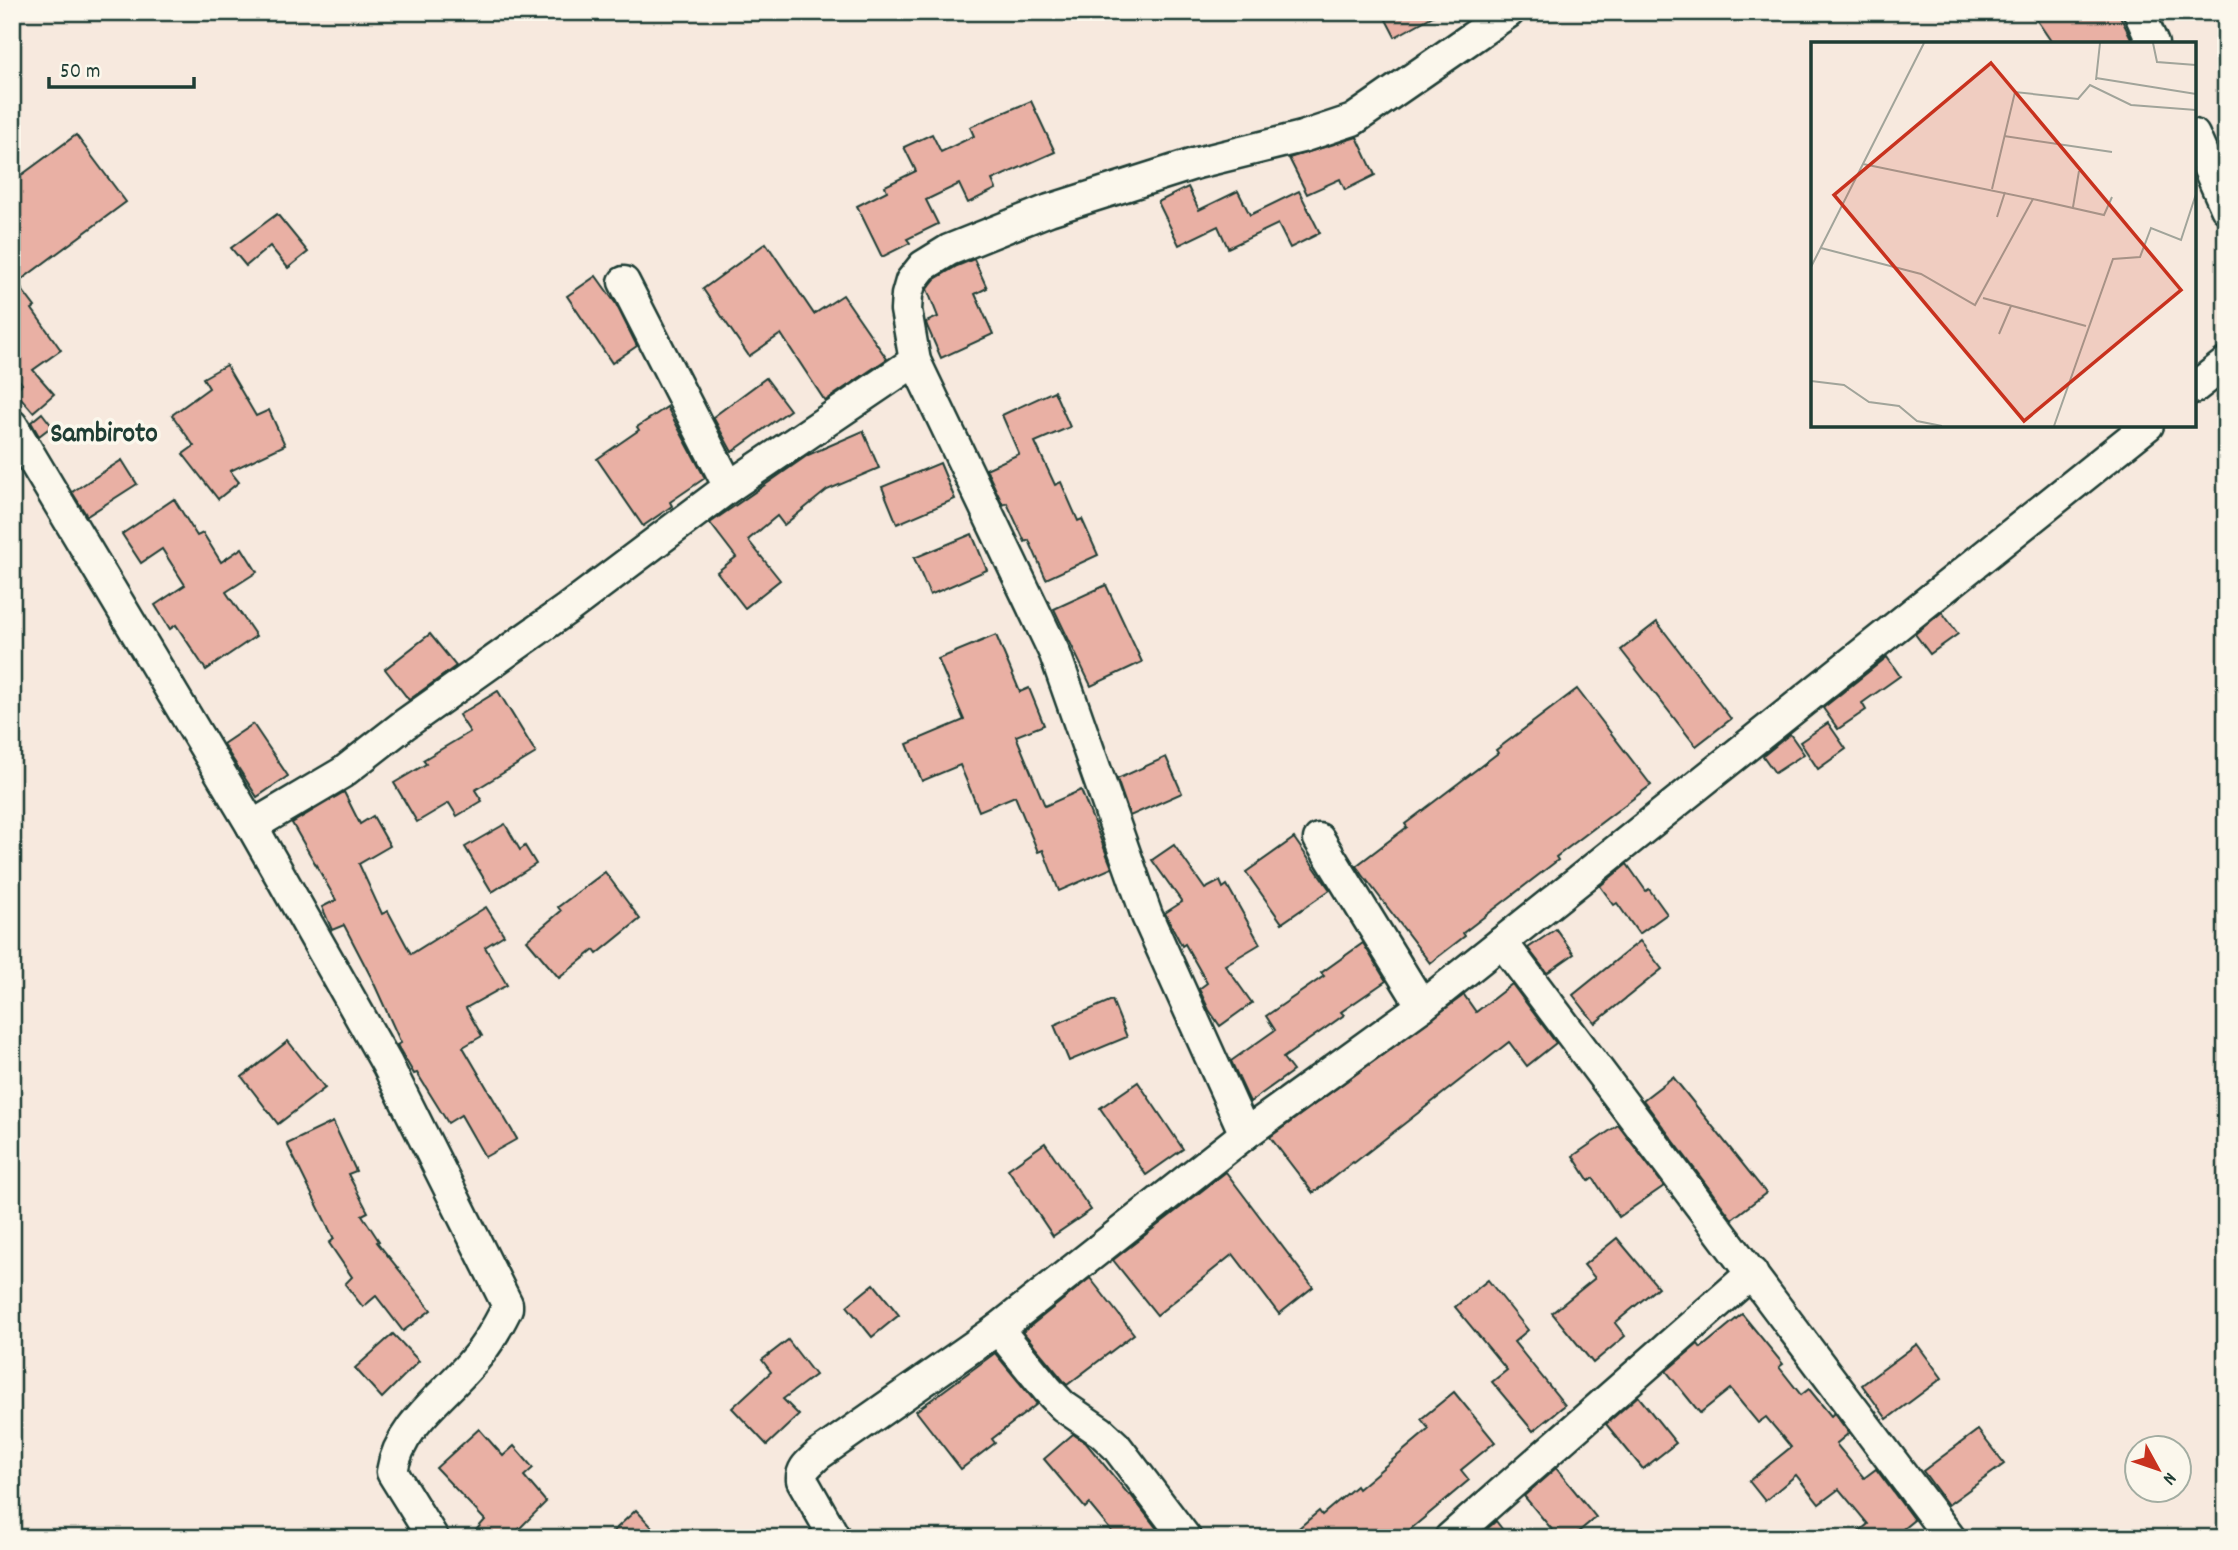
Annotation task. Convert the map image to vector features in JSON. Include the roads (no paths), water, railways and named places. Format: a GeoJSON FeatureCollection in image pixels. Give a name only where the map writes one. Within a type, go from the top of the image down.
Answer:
{"type":"FeatureCollection","features":[{"type":"Feature","properties":{"kind":"street"},"geometry":{"type":"LineString","coordinates":[[1245,1134],[1147,916],[1055,654],[915,361],[906,310],[907,295],[911,281],[923,266],[949,250],[1049,210],[1197,163],[1302,137],[1353,120],[1509,12]]}},
{"type":"Feature","properties":{"kind":"street"},"geometry":{"type":"LineString","coordinates":[[2139,12],[2153,42]]}},
{"type":"Feature","properties":{"kind":"street"},"geometry":{"type":"LineString","coordinates":[[2196,140],[2226,208]]}},
{"type":"Feature","properties":{"kind":"street"},"geometry":{"type":"LineString","coordinates":[[624,282],[729,487]]}},
{"type":"Feature","properties":{"kind":"street"},"geometry":{"type":"LineString","coordinates":[[252,826],[342,773],[405,724],[567,610],[729,487],[915,361]]}},
{"type":"Feature","properties":{"kind":"street"},"geometry":{"type":"LineString","coordinates":[[2196,386],[2226,363]]}},
{"type":"Feature","properties":{"kind":"street"},"geometry":{"type":"LineString","coordinates":[[12,425],[252,826],[387,1064],[505,1298],[508,1308],[490,1339],[404,1436],[394,1460],[392,1472],[433,1538]]}},
{"type":"Feature","properties":{"kind":"street"},"geometry":{"type":"LineString","coordinates":[[835,1538],[802,1480],[801,1474],[818,1455],[998,1329],[1245,1134],[1422,1006],[2146,427]]}},
{"type":"Feature","properties":{"kind":"street"},"geometry":{"type":"LineString","coordinates":[[1319,839],[1422,1006]]}},
{"type":"Feature","properties":{"kind":"street"},"geometry":{"type":"LineString","coordinates":[[1502,942],[1950,1538]]}},
{"type":"Feature","properties":{"kind":"street"},"geometry":{"type":"LineString","coordinates":[[1450,1538],[1752,1273]]}},
{"type":"Feature","properties":{"kind":"street"},"geometry":{"type":"LineString","coordinates":[[998,1329],[1063,1406],[1101,1432],[1116,1446],[1185,1537]]}},
{"type":"Feature","properties":{"kind":"district","name":"Sambiroto"},"geometry":{"type":"Point","coordinates":[104,431]}}]}
